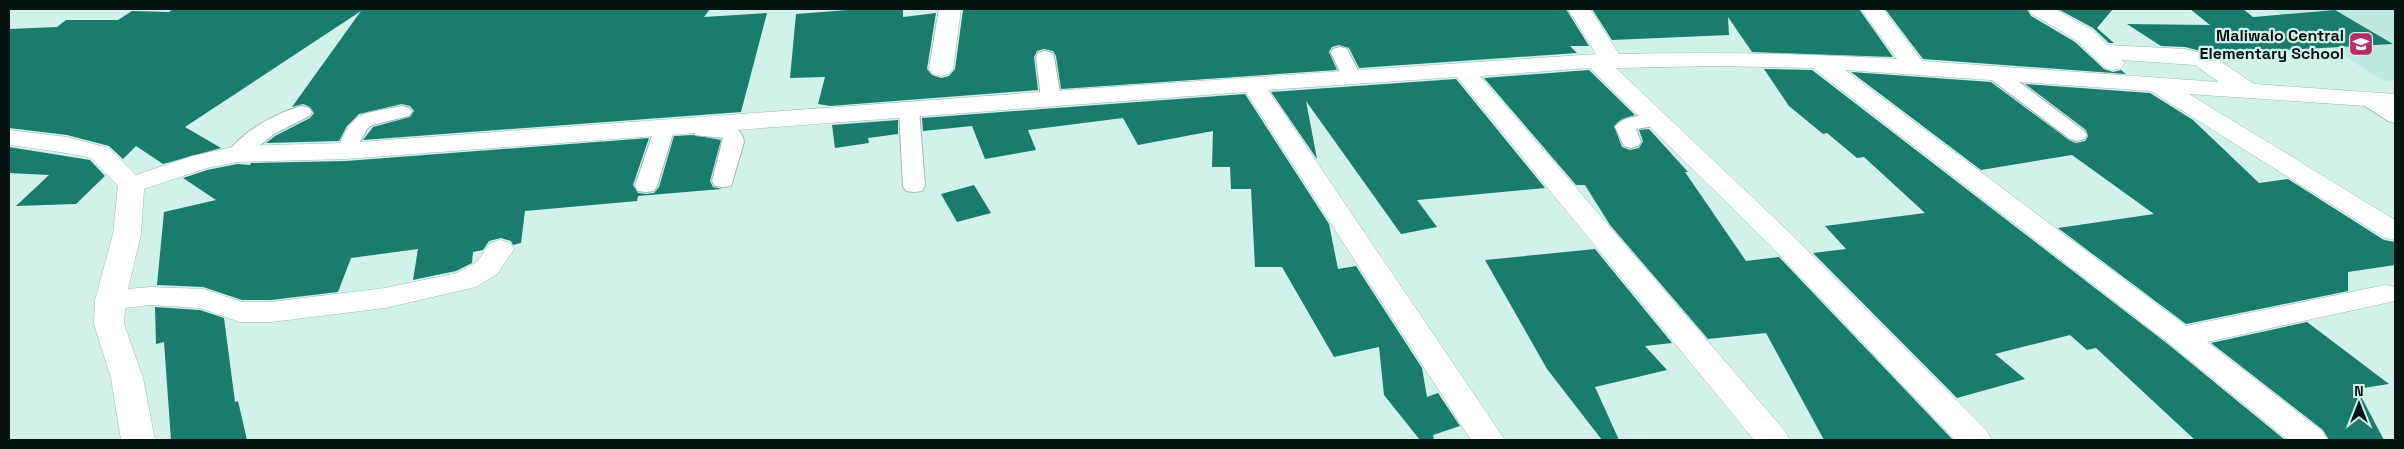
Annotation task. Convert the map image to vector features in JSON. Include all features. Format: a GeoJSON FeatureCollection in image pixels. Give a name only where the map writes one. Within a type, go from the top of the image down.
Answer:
{"type":"FeatureCollection","features":[{"type":"Feature","properties":{"kind":"street"},"geometry":{"type":"LineString","coordinates":[[941,69],[950,9]]}},
{"type":"Feature","properties":{"kind":"street"},"geometry":{"type":"LineString","coordinates":[[1579,9],[1604,61],[1657,120],[1781,240],[1975,440]]}},
{"type":"Feature","properties":{"kind":"street"},"geometry":{"type":"LineString","coordinates":[[1872,9],[1914,67]]}},
{"type":"Feature","properties":{"kind":"street"},"geometry":{"type":"LineString","coordinates":[[2040,9],[2084,35],[2101,52],[2144,83],[2395,232]]}},
{"type":"Feature","properties":{"kind":"street"},"geometry":{"type":"LineString","coordinates":[[2101,52],[2185,56],[2204,60],[2247,90]]}},
{"type":"Feature","properties":{"kind":"street"},"geometry":{"type":"LineString","coordinates":[[131,185],[201,161],[237,154],[346,151],[1253,84],[1604,61],[1713,59],[1819,61],[2395,102]]}},
{"type":"Feature","properties":{"kind":"street"},"geometry":{"type":"LineString","coordinates":[[1819,61],[2180,337],[2310,440]]}},
{"type":"Feature","properties":{"kind":"street"},"geometry":{"type":"LineString","coordinates":[[1463,70],[1773,440]]}},
{"type":"Feature","properties":{"kind":"street"},"geometry":{"type":"LineString","coordinates":[[1253,84],[1488,440]]}},
{"type":"Feature","properties":{"kind":"street"},"geometry":{"type":"LineString","coordinates":[[9,138],[67,145],[100,153],[131,185],[128,234],[110,300],[109,324],[127,378],[138,440]]}},
{"type":"Feature","properties":{"kind":"street"},"geometry":{"type":"LineString","coordinates":[[110,300],[150,296],[203,299],[240,312],[271,312],[376,299],[466,280],[487,268],[500,249]]}},
{"type":"Feature","properties":{"kind":"street"},"geometry":{"type":"LineString","coordinates":[[2180,337],[2392,296]]}},
{"type":"Feature","properties":{"kind":"lane"},"geometry":{"type":"LineString","coordinates":[[1340,53],[1352,78]]}},
{"type":"Feature","properties":{"kind":"lane"},"geometry":{"type":"LineString","coordinates":[[1045,57],[1051,99]]}},
{"type":"Feature","properties":{"kind":"lane"},"geometry":{"type":"LineString","coordinates":[[1995,73],[2077,134]]}},
{"type":"Feature","properties":{"kind":"lane"},"geometry":{"type":"LineString","coordinates":[[2369,100],[2395,117]]}},
{"type":"Feature","properties":{"kind":"lane"},"geometry":{"type":"LineString","coordinates":[[909,109],[914,186]]}},
{"type":"Feature","properties":{"kind":"lane"},"geometry":{"type":"LineString","coordinates":[[237,154],[254,137],[272,125],[302,112]]}},
{"type":"Feature","properties":{"kind":"lane"},"geometry":{"type":"LineString","coordinates":[[346,151],[358,126],[365,120],[402,112]]}},
{"type":"Feature","properties":{"kind":"lane"},"geometry":{"type":"LineString","coordinates":[[1631,142],[1625,127],[1629,124],[1657,120]]}},
{"type":"Feature","properties":{"kind":"lane"},"geometry":{"type":"LineString","coordinates":[[702,125],[702,131],[728,132],[733,135],[734,142],[723,181]]}},
{"type":"Feature","properties":{"kind":"lane"},"geometry":{"type":"LineString","coordinates":[[646,186],[665,127]]}},
{"type":"Feature","properties":{"kind":"shaded area","name":"Maliwalo Central Elementary School"},"geometry":{"type":"Polygon","coordinates":[[[2273,9],[2395,9],[2395,80],[2383,81],[2273,9]]]}},
{"type":"Feature","properties":{"kind":"building"},"geometry":{"type":"Polygon","coordinates":[[[173,9],[710,9],[704,17],[767,13],[741,112],[363,140],[373,127],[410,117],[414,111],[410,106],[402,104],[359,114],[347,126],[339,141],[266,143],[275,136],[310,118],[314,113],[310,107],[303,104],[292,107],[361,11],[185,127],[221,148],[163,164],[136,146],[123,159],[109,146],[67,135],[9,128],[9,29],[57,27],[66,20],[118,20],[132,11],[169,12],[173,9]]]}},
{"type":"Feature","properties":{"kind":"building"},"geometry":{"type":"Polygon","coordinates":[[[861,9],[903,9],[903,17],[936,13],[927,69],[932,75],[941,78],[949,76],[955,69],[963,10],[976,9],[1566,9],[1589,46],[1570,46],[1577,53],[1359,68],[1349,48],[1339,45],[1332,47],[1329,52],[1337,70],[1061,89],[1056,56],[1053,51],[1044,49],[1037,51],[1034,57],[1038,90],[830,106],[818,104],[825,77],[790,78],[796,14],[861,9]]]}},
{"type":"Feature","properties":{"kind":"building"},"geometry":{"type":"Polygon","coordinates":[[[1592,9],[1859,9],[1893,57],[1752,52],[1728,17],[1729,35],[1612,40],[1592,9]]]}},
{"type":"Feature","properties":{"kind":"building"},"geometry":{"type":"Polygon","coordinates":[[[1885,9],[2027,9],[2031,16],[2075,42],[2104,69],[2113,72],[2121,70],[2126,74],[1923,59],[1885,9]]]}},
{"type":"Feature","properties":{"kind":"building"},"geometry":{"type":"Polygon","coordinates":[[[2058,9],[2113,9],[2097,28],[2114,43],[2109,43],[2093,28],[2058,9]]]}},
{"type":"Feature","properties":{"kind":"building"},"geometry":{"type":"Polygon","coordinates":[[[2190,9],[2243,9],[2253,17],[2335,10],[2393,44],[2212,54],[2185,47],[2161,46],[2127,24],[2210,25],[2190,9]]]}},
{"type":"Feature","properties":{"kind":"building"},"geometry":{"type":"Polygon","coordinates":[[[1764,69],[1812,70],[2169,345],[2285,440],[2195,440],[2096,348],[2087,350],[2070,335],[1995,354],[2025,379],[1957,398],[1813,253],[1846,249],[1825,226],[1925,213],[1864,157],[1857,158],[1827,133],[1823,134],[1789,106],[1764,69]]]}},
{"type":"Feature","properties":{"kind":"building"},"geometry":{"type":"Polygon","coordinates":[[[1589,70],[1635,115],[1622,119],[1614,126],[1622,147],[1630,150],[1639,148],[1643,141],[1639,130],[1649,129],[1688,172],[1685,172],[1746,261],[1779,257],[1953,440],[1824,440],[1766,333],[1708,339],[1610,225],[1585,185],[1576,185],[1484,78],[1589,70]]]}},
{"type":"Feature","properties":{"kind":"building"},"geometry":{"type":"Polygon","coordinates":[[[1851,72],[1991,82],[2069,140],[2076,143],[2085,141],[2088,136],[2086,130],[2025,84],[2150,93],[2193,120],[2259,183],[2288,179],[2384,240],[2395,242],[2395,265],[2348,272],[2348,291],[2186,324],[2058,228],[2154,214],[2072,155],[1981,170],[1851,72]]]}},
{"type":"Feature","properties":{"kind":"building"},"geometry":{"type":"Polygon","coordinates":[[[1456,79],[1545,188],[1417,200],[1437,227],[1401,234],[1306,101],[1317,159],[1271,92],[1456,79]]]}},
{"type":"Feature","properties":{"kind":"building"},"geometry":{"type":"Polygon","coordinates":[[[1245,94],[1329,224],[1338,269],[1356,266],[1422,368],[1427,397],[1438,393],[1460,426],[1433,435],[1434,440],[1420,440],[1384,395],[1379,347],[1334,357],[1282,267],[1255,267],[1251,189],[1231,189],[1230,167],[1212,167],[1213,131],[1138,145],[1123,118],[1028,130],[1036,150],[985,159],[972,126],[923,131],[922,118],[1245,94]]]}},
{"type":"Feature","properties":{"kind":"building"},"geometry":{"type":"Polygon","coordinates":[[[898,120],[898,134],[868,138],[869,143],[835,148],[832,125],[898,120]]]}},
{"type":"Feature","properties":{"kind":"building"},"geometry":{"type":"Polygon","coordinates":[[[693,135],[721,140],[710,181],[713,187],[722,189],[638,196],[637,201],[525,211],[521,243],[513,245],[511,241],[501,238],[489,241],[483,250],[473,252],[472,263],[456,271],[413,280],[418,249],[351,258],[338,292],[271,300],[242,300],[203,287],[157,285],[164,212],[216,200],[183,178],[207,170],[237,164],[346,161],[649,138],[633,185],[638,193],[646,194],[654,193],[659,187],[674,136],[693,135]]]}},
{"type":"Feature","properties":{"kind":"building"},"geometry":{"type":"Polygon","coordinates":[[[9,147],[90,160],[105,176],[76,204],[16,206],[49,175],[9,173],[9,147]]]}},
{"type":"Feature","properties":{"kind":"building"},"geometry":{"type":"Polygon","coordinates":[[[974,185],[991,213],[957,222],[941,194],[974,185]]]}},
{"type":"Feature","properties":{"kind":"building"},"geometry":{"type":"Polygon","coordinates":[[[1595,249],[1672,343],[1645,346],[1667,370],[1595,387],[1619,440],[1602,440],[1547,369],[1485,260],[1595,249]]]}},
{"type":"Feature","properties":{"kind":"building"},"geometry":{"type":"Polygon","coordinates":[[[155,307],[200,310],[224,318],[235,402],[238,401],[247,440],[171,440],[164,342],[156,344],[155,307]]]}},
{"type":"Feature","properties":{"kind":"building"},"geometry":{"type":"Polygon","coordinates":[[[2307,322],[2389,384],[2357,389],[2384,440],[2329,440],[2323,430],[2211,343],[2307,322]]]}},
{"type":"Feature","properties":{"kind":"place","name":"Maliwalo Central Elementary School"},"geometry":{"type":"Point","coordinates":[2361,44]}}]}
